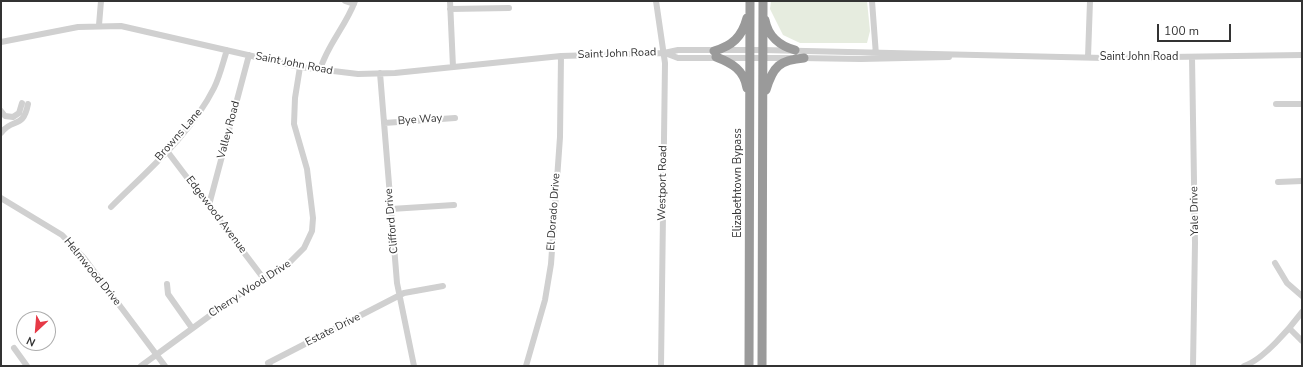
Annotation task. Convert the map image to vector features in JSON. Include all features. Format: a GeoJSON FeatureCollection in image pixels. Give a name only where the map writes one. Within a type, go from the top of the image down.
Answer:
{"type":"FeatureCollection","features":[{"type":"Feature","properties":{"kind":"highway","name":"Elizabethtown Bypass"},"geometry":{"type":"LineString","coordinates":[[749,366],[750,1]]}},
{"type":"Feature","properties":{"kind":"highway"},"geometry":{"type":"LineString","coordinates":[[750,1],[746,21],[740,35],[730,45],[715,54],[731,63],[741,72],[747,85],[750,101]]}},
{"type":"Feature","properties":{"kind":"highway"},"geometry":{"type":"LineString","coordinates":[[763,1],[766,25],[769,32],[778,42],[795,50]]}},
{"type":"Feature","properties":{"kind":"highway"},"geometry":{"type":"LineString","coordinates":[[762,366],[763,1]]}},
{"type":"Feature","properties":{"kind":"highway"},"geometry":{"type":"LineString","coordinates":[[763,101],[768,80],[776,68],[788,60],[804,58]]}},
{"type":"Feature","properties":{"kind":"street"},"geometry":{"type":"LineString","coordinates":[[99,25],[101,1]]}},
{"type":"Feature","properties":{"kind":"street"},"geometry":{"type":"LineString","coordinates":[[320,70],[324,58],[354,2],[345,1]]}},
{"type":"Feature","properties":{"kind":"street"},"geometry":{"type":"LineString","coordinates":[[450,1],[453,67]]}},
{"type":"Feature","properties":{"kind":"street","name":"Westport Road"},"geometry":{"type":"LineString","coordinates":[[656,1],[665,63],[661,366]]}},
{"type":"Feature","properties":{"kind":"street"},"geometry":{"type":"LineString","coordinates":[[872,1],[876,55]]}},
{"type":"Feature","properties":{"kind":"street"},"geometry":{"type":"LineString","coordinates":[[1088,57],[1090,1]]}},
{"type":"Feature","properties":{"kind":"street"},"geometry":{"type":"LineString","coordinates":[[450,9],[509,8]]}},
{"type":"Feature","properties":{"kind":"street","name":"Saint John Road"},"geometry":{"type":"LineString","coordinates":[[1,42],[62,29],[99,25],[132,27],[300,67],[320,70],[380,74],[561,56],[664,53],[678,58],[715,54],[763,54],[804,58],[876,55],[1088,57],[1302,55]]}},
{"type":"Feature","properties":{"kind":"street","name":"Browns Lane"},"geometry":{"type":"LineString","coordinates":[[111,207],[167,151],[206,102],[218,78],[227,50]]}},
{"type":"Feature","properties":{"kind":"street","name":"Saint John Road"},"geometry":{"type":"LineString","coordinates":[[763,54],[795,50],[876,55]]}},
{"type":"Feature","properties":{"kind":"street","name":"Valley Road"},"geometry":{"type":"LineString","coordinates":[[209,205],[249,55]]}},
{"type":"Feature","properties":{"kind":"street","name":"El Dorado Drive"},"geometry":{"type":"LineString","coordinates":[[526,366],[545,300],[551,264],[560,137],[561,56]]}},
{"type":"Feature","properties":{"kind":"street","name":"Yale Drive"},"geometry":{"type":"LineString","coordinates":[[1192,57],[1195,243],[1193,366]]}},
{"type":"Feature","properties":{"kind":"street","name":"Cherry Wood Drive"},"geometry":{"type":"LineString","coordinates":[[141,366],[192,328],[264,279],[286,266],[300,254],[307,243],[312,231],[313,218],[310,183],[294,119],[300,67]]}},
{"type":"Feature","properties":{"kind":"street","name":"Clifford Drive"},"geometry":{"type":"LineString","coordinates":[[380,74],[399,297],[414,366]]}},
{"type":"Feature","properties":{"kind":"street"},"geometry":{"type":"LineString","coordinates":[[1,111],[5,116],[14,117],[19,113],[25,103],[26,114],[22,120],[5,128],[1,133]]}},
{"type":"Feature","properties":{"kind":"street"},"geometry":{"type":"LineString","coordinates":[[1276,104],[1302,104]]}},
{"type":"Feature","properties":{"kind":"street","name":"Bye Way"},"geometry":{"type":"LineString","coordinates":[[384,123],[456,118]]}},
{"type":"Feature","properties":{"kind":"street","name":"Edgewood Avenue"},"geometry":{"type":"LineString","coordinates":[[167,151],[264,279]]}},
{"type":"Feature","properties":{"kind":"street"},"geometry":{"type":"LineString","coordinates":[[1278,182],[1302,181]]}},
{"type":"Feature","properties":{"kind":"street","name":"Helmwood Drive"},"geometry":{"type":"LineString","coordinates":[[1,198],[62,235],[80,254],[165,366]]}},
{"type":"Feature","properties":{"kind":"street"},"geometry":{"type":"LineString","coordinates":[[392,210],[454,205]]}},
{"type":"Feature","properties":{"kind":"street"},"geometry":{"type":"LineString","coordinates":[[1275,263],[1287,283],[1302,296]]}},
{"type":"Feature","properties":{"kind":"street"},"geometry":{"type":"LineString","coordinates":[[167,284],[168,294],[192,328]]}},
{"type":"Feature","properties":{"kind":"street","name":"Estate Drive"},"geometry":{"type":"LineString","coordinates":[[269,365],[404,293],[443,286]]}},
{"type":"Feature","properties":{"kind":"street"},"geometry":{"type":"LineString","coordinates":[[1244,366],[1257,358],[1289,328],[1302,312]]}},
{"type":"Feature","properties":{"kind":"street"},"geometry":{"type":"LineString","coordinates":[[1289,328],[1302,341]]}},
{"type":"Feature","properties":{"kind":"street"},"geometry":{"type":"LineString","coordinates":[[14,348],[27,366]]}},
{"type":"Feature","properties":{"kind":"shaded area"},"geometry":{"type":"Polygon","coordinates":[[[771,1],[867,1],[870,31],[867,43],[800,43],[783,35],[770,9],[771,1]]]}}]}
